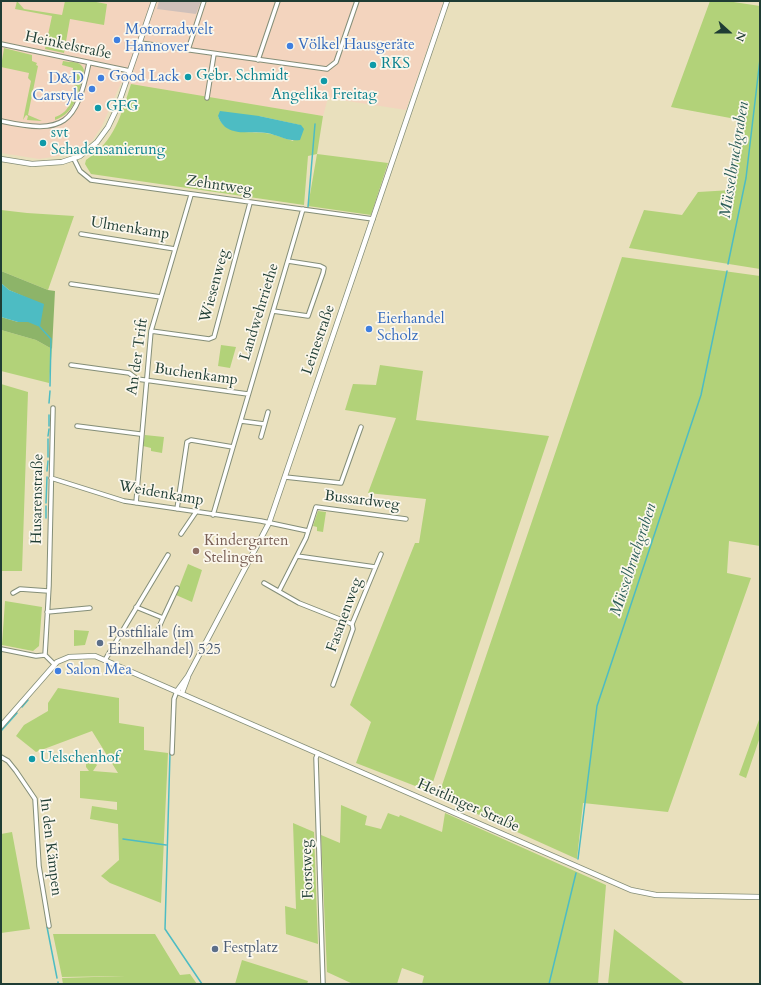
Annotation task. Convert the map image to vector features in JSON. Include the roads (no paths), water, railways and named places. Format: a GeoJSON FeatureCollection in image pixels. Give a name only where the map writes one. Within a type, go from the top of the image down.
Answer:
{"type":"FeatureCollection","features":[{"type":"Feature","properties":{"kind":"street"},"geometry":{"type":"LineString","coordinates":[[1,159],[32,164],[57,162],[74,159],[93,146],[105,132],[117,108],[154,1]]}},
{"type":"Feature","properties":{"kind":"street"},"geometry":{"type":"LineString","coordinates":[[188,50],[204,1]]}},
{"type":"Feature","properties":{"kind":"street"},"geometry":{"type":"LineString","coordinates":[[258,60],[278,1]]}},
{"type":"Feature","properties":{"kind":"street"},"geometry":{"type":"LineString","coordinates":[[140,43],[325,69],[331,67],[336,62],[357,1]]}},
{"type":"Feature","properties":{"kind":"street","name":"Leinestraße"},"geometry":{"type":"LineString","coordinates":[[180,692],[269,523],[447,1]]}},
{"type":"Feature","properties":{"kind":"street","name":"Heinkelstraße"},"geometry":{"type":"LineString","coordinates":[[1,44],[130,71]]}},
{"type":"Feature","properties":{"kind":"street"},"geometry":{"type":"LineString","coordinates":[[207,98],[214,54]]}},
{"type":"Feature","properties":{"kind":"street"},"geometry":{"type":"LineString","coordinates":[[1,120],[39,126],[58,124],[67,119],[80,99],[89,63]]}},
{"type":"Feature","properties":{"kind":"street","name":"Zehntweg"},"geometry":{"type":"LineString","coordinates":[[74,159],[80,171],[91,180],[373,219]]}},
{"type":"Feature","properties":{"kind":"street","name":"An der Trift"},"geometry":{"type":"LineString","coordinates":[[136,503],[140,434],[151,331],[192,195]]}},
{"type":"Feature","properties":{"kind":"street","name":"Wiesenweg"},"geometry":{"type":"LineString","coordinates":[[151,331],[209,339],[214,337],[250,203]]}},
{"type":"Feature","properties":{"kind":"street","name":"Landwehrriethe"},"geometry":{"type":"LineString","coordinates":[[212,515],[303,209]]}},
{"type":"Feature","properties":{"kind":"street","name":"Ulmenkamp"},"geometry":{"type":"LineString","coordinates":[[81,234],[175,248]]}},
{"type":"Feature","properties":{"kind":"street"},"geometry":{"type":"LineString","coordinates":[[273,311],[307,317],[324,273],[324,268],[320,266],[288,261]]}},
{"type":"Feature","properties":{"kind":"street"},"geometry":{"type":"LineString","coordinates":[[71,284],[161,297]]}},
{"type":"Feature","properties":{"kind":"street","name":"Buchenkamp"},"geometry":{"type":"LineString","coordinates":[[71,365],[129,373],[134,378],[146,380],[248,394]]}},
{"type":"Feature","properties":{"kind":"street","name":"Husarenstraße"},"geometry":{"type":"LineString","coordinates":[[45,655],[53,408]]}},
{"type":"Feature","properties":{"kind":"street"},"geometry":{"type":"LineString","coordinates":[[261,437],[268,412]]}},
{"type":"Feature","properties":{"kind":"street"},"geometry":{"type":"LineString","coordinates":[[241,421],[264,424]]}},
{"type":"Feature","properties":{"kind":"street"},"geometry":{"type":"LineString","coordinates":[[77,426],[140,434]]}},
{"type":"Feature","properties":{"kind":"street"},"geometry":{"type":"LineString","coordinates":[[285,477],[341,482],[361,428]]}},
{"type":"Feature","properties":{"kind":"street"},"geometry":{"type":"LineString","coordinates":[[177,508],[187,442],[191,440],[233,447]]}},
{"type":"Feature","properties":{"kind":"street","name":"Weidenkamp"},"geometry":{"type":"LineString","coordinates":[[51,478],[124,501],[177,508],[308,531]]}},
{"type":"Feature","properties":{"kind":"street","name":"Bussardweg"},"geometry":{"type":"LineString","coordinates":[[308,531],[316,507],[406,519]]}},
{"type":"Feature","properties":{"kind":"street"},"geometry":{"type":"LineString","coordinates":[[181,534],[196,512]]}},
{"type":"Feature","properties":{"kind":"street"},"geometry":{"type":"LineString","coordinates":[[278,591],[297,556],[308,531]]}},
{"type":"Feature","properties":{"kind":"street","name":"Fasanenweg"},"geometry":{"type":"LineString","coordinates":[[333,684],[353,629],[352,624],[381,554]]}},
{"type":"Feature","properties":{"kind":"street"},"geometry":{"type":"LineString","coordinates":[[105,660],[168,555]]}},
{"type":"Feature","properties":{"kind":"street"},"geometry":{"type":"LineString","coordinates":[[297,556],[376,567]]}},
{"type":"Feature","properties":{"kind":"street"},"geometry":{"type":"LineString","coordinates":[[264,583],[299,603],[352,624]]}},
{"type":"Feature","properties":{"kind":"street"},"geometry":{"type":"LineString","coordinates":[[156,634],[176,588]]}},
{"type":"Feature","properties":{"kind":"street"},"geometry":{"type":"LineString","coordinates":[[13,593],[20,589],[48,591]]}},
{"type":"Feature","properties":{"kind":"street"},"geometry":{"type":"LineString","coordinates":[[136,607],[163,618]]}},
{"type":"Feature","properties":{"kind":"street"},"geometry":{"type":"LineString","coordinates":[[47,612],[90,608]]}},
{"type":"Feature","properties":{"kind":"street"},"geometry":{"type":"LineString","coordinates":[[1,649],[36,656],[45,655],[54,664],[1,726]]}},
{"type":"Feature","properties":{"kind":"street","name":"Heitlinger Straße"},"geometry":{"type":"LineString","coordinates":[[54,664],[65,658],[95,656],[631,890],[656,895],[760,897]]}},
{"type":"Feature","properties":{"kind":"street"},"geometry":{"type":"LineString","coordinates":[[172,753],[174,699],[180,692]]}},
{"type":"Feature","properties":{"kind":"street","name":"Forstweg"},"geometry":{"type":"LineString","coordinates":[[318,753],[316,758],[323,984]]}},
{"type":"Feature","properties":{"kind":"street","name":"In den Kämpen"},"geometry":{"type":"LineString","coordinates":[[1,757],[8,761],[35,799],[39,872],[49,926]]}},
{"type":"Feature","properties":{"kind":"water"},"geometry":{"type":"Polygon","coordinates":[[[220,111],[259,116],[301,125],[304,129],[300,140],[287,139],[260,132],[233,131],[222,123],[218,116],[220,111]]]}},
{"type":"Feature","properties":{"kind":"water"},"geometry":{"type":"Polygon","coordinates":[[[1,283],[9,290],[44,304],[40,327],[28,322],[18,322],[1,317],[1,283]]]}},
{"type":"Feature","properties":{"kind":"waterway","name":"Müsselbruchgraben"},"geometry":{"type":"LineString","coordinates":[[728,264],[746,178],[760,59]]}},
{"type":"Feature","properties":{"kind":"waterway"},"geometry":{"type":"LineString","coordinates":[[308,207],[315,124]]}},
{"type":"Feature","properties":{"kind":"waterway","name":"Müsselbruchgraben"},"geometry":{"type":"LineString","coordinates":[[578,859],[597,706],[701,395],[727,271]]}},
{"type":"Feature","properties":{"kind":"waterway"},"geometry":{"type":"LineString","coordinates":[[40,327],[51,339],[50,386]]}},
{"type":"Feature","properties":{"kind":"waterway"},"geometry":{"type":"LineString","coordinates":[[49,403],[50,391]]}},
{"type":"Feature","properties":{"kind":"waterway"},"geometry":{"type":"LineString","coordinates":[[49,415],[49,426]]}},
{"type":"Feature","properties":{"kind":"waterway"},"geometry":{"type":"LineString","coordinates":[[48,436],[49,429]]}},
{"type":"Feature","properties":{"kind":"waterway"},"geometry":{"type":"LineString","coordinates":[[48,439],[48,457]]}},
{"type":"Feature","properties":{"kind":"waterway"},"geometry":{"type":"LineString","coordinates":[[47,471],[48,461]]}},
{"type":"Feature","properties":{"kind":"waterway"},"geometry":{"type":"LineString","coordinates":[[46,503],[47,477]]}},
{"type":"Feature","properties":{"kind":"waterway"},"geometry":{"type":"LineString","coordinates":[[46,506],[46,518]]}},
{"type":"Feature","properties":{"kind":"waterway"},"geometry":{"type":"LineString","coordinates":[[22,707],[28,700]]}},
{"type":"Feature","properties":{"kind":"waterway"},"geometry":{"type":"LineString","coordinates":[[1,731],[17,713]]}},
{"type":"Feature","properties":{"kind":"waterway"},"geometry":{"type":"LineString","coordinates":[[170,753],[165,929],[202,984]]}},
{"type":"Feature","properties":{"kind":"waterway"},"geometry":{"type":"LineString","coordinates":[[123,839],[166,845]]}},
{"type":"Feature","properties":{"kind":"waterway","name":"Müsselbruchgraben"},"geometry":{"type":"LineString","coordinates":[[549,984],[576,873]]}},
{"type":"Feature","properties":{"kind":"waterway"},"geometry":{"type":"LineString","coordinates":[[47,927],[57,978]]}},
{"type":"Feature","properties":{"kind":"place","name":"Motorradwelt Hannover"},"geometry":{"type":"Point","coordinates":[117,40]}},
{"type":"Feature","properties":{"kind":"place","name":"Völkel Hausgeräte"},"geometry":{"type":"Point","coordinates":[290,46]}},
{"type":"Feature","properties":{"kind":"place","name":"RKS"},"geometry":{"type":"Point","coordinates":[373,65]}},
{"type":"Feature","properties":{"kind":"place","name":"Gebr. Schmidt"},"geometry":{"type":"Point","coordinates":[188,77]}},
{"type":"Feature","properties":{"kind":"place","name":"Good Lack"},"geometry":{"type":"Point","coordinates":[101,78]}},
{"type":"Feature","properties":{"kind":"place","name":"Angelika Freitag"},"geometry":{"type":"Point","coordinates":[324,81]}},
{"type":"Feature","properties":{"kind":"place","name":"D&D Carstyle"},"geometry":{"type":"Point","coordinates":[92,89]}},
{"type":"Feature","properties":{"kind":"place","name":"GFG"},"geometry":{"type":"Point","coordinates":[98,108]}},
{"type":"Feature","properties":{"kind":"place","name":"svt Schadensanierung"},"geometry":{"type":"Point","coordinates":[43,143]}},
{"type":"Feature","properties":{"kind":"place","name":"Eierhandel Scholz"},"geometry":{"type":"Point","coordinates":[369,329]}},
{"type":"Feature","properties":{"kind":"place","name":"Kindergarten Stelingen"},"geometry":{"type":"Point","coordinates":[196,551]}},
{"type":"Feature","properties":{"kind":"place","name":"Postfiliale (im Einzelhandel) 525"},"geometry":{"type":"Point","coordinates":[100,643]}},
{"type":"Feature","properties":{"kind":"place","name":"Salon Mea"},"geometry":{"type":"Point","coordinates":[58,671]}},
{"type":"Feature","properties":{"kind":"place","name":"Uelschenhof"},"geometry":{"type":"Point","coordinates":[32,759]}},
{"type":"Feature","properties":{"kind":"place","name":"Festplatz"},"geometry":{"type":"Point","coordinates":[215,949]}}]}
